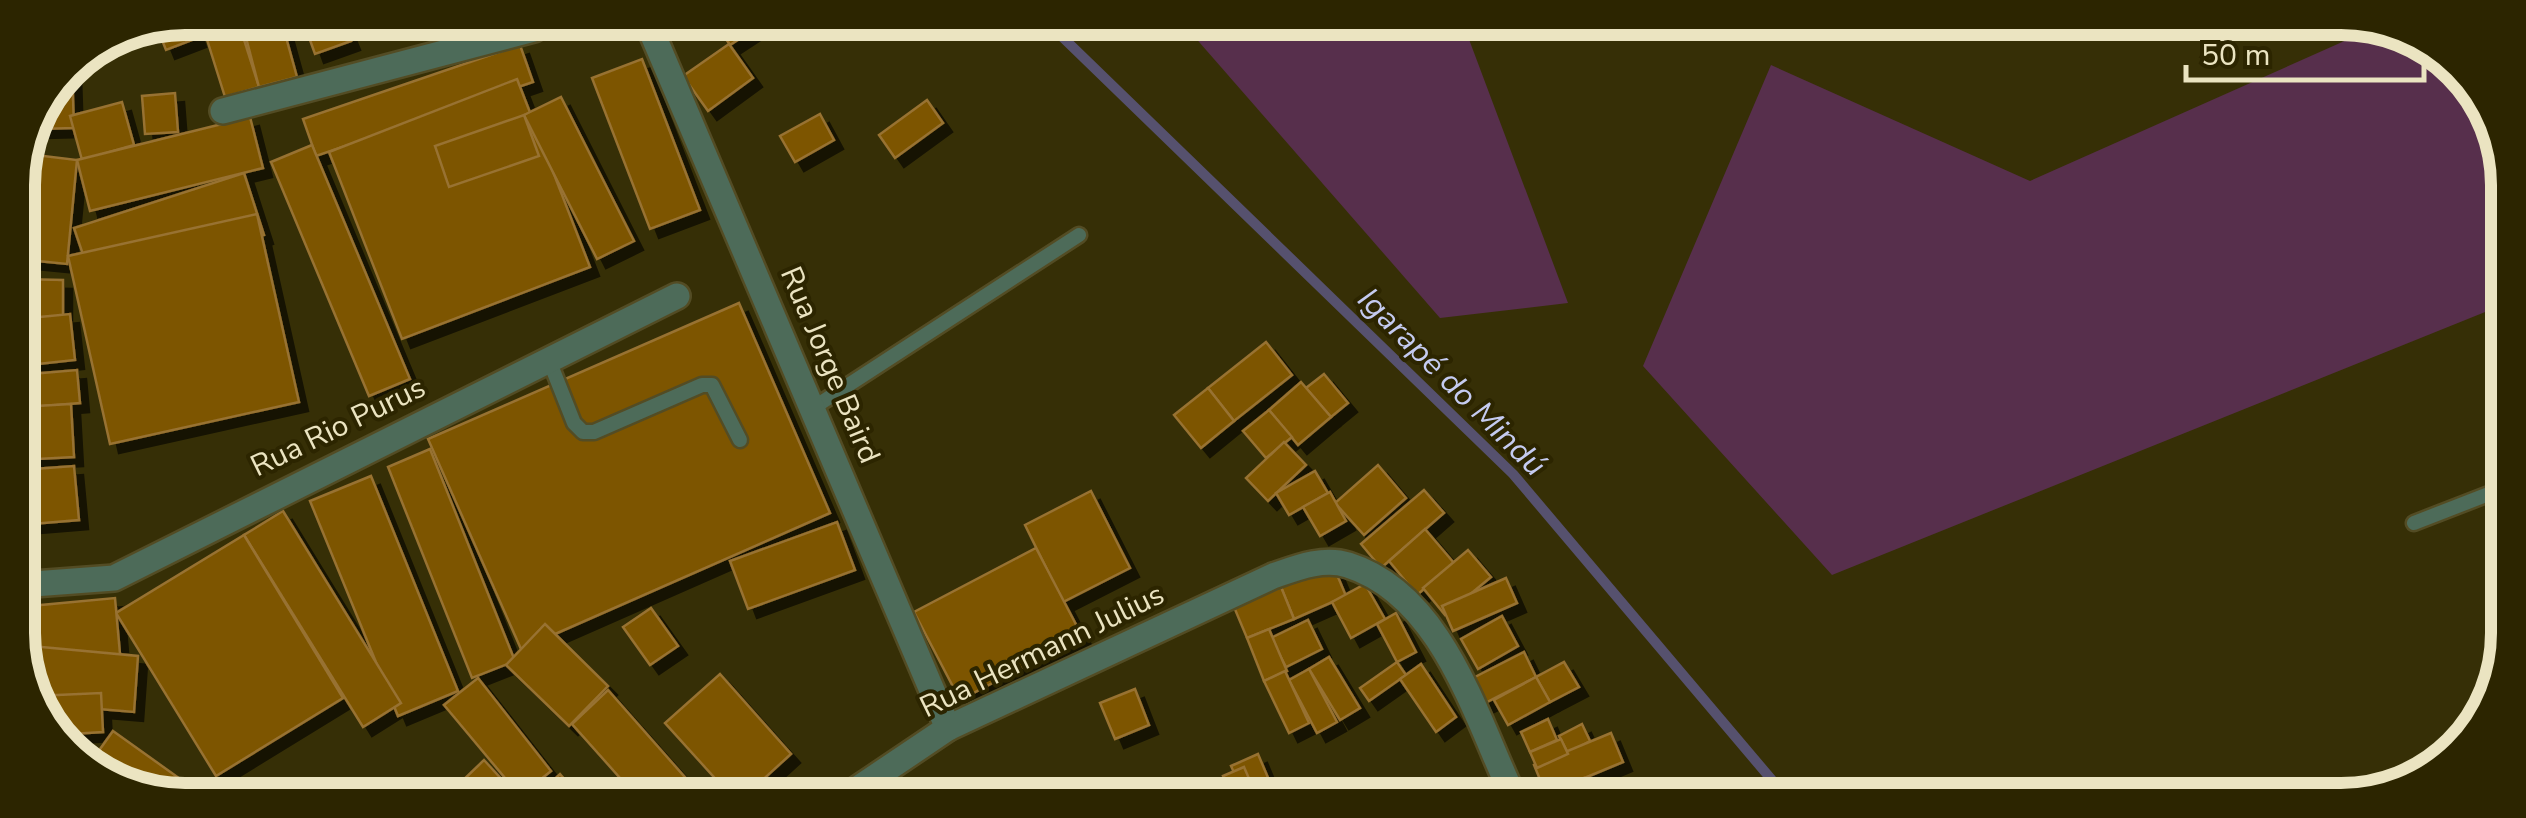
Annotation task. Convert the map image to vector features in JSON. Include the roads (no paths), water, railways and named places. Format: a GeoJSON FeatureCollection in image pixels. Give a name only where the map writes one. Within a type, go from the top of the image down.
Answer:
{"type":"FeatureCollection","features":[{"type":"Feature","properties":{"kind":"street"},"geometry":{"type":"LineString","coordinates":[[224,111],[511,35]]}},
{"type":"Feature","properties":{"kind":"street","name":"Rua Jorge Baird"},"geometry":{"type":"LineString","coordinates":[[653,35],[948,728]]}},
{"type":"Feature","properties":{"kind":"street","name":"Rua Rio Purus"},"geometry":{"type":"LineString","coordinates":[[35,584],[114,578],[677,296]]}},
{"type":"Feature","properties":{"kind":"street","name":"Rua Hermann Julius"},"geometry":{"type":"LineString","coordinates":[[866,783],[948,728],[1273,576],[1311,563],[1346,564],[1402,598],[1446,654],[1507,783]]}},
{"type":"Feature","properties":{"kind":"lane"},"geometry":{"type":"LineString","coordinates":[[813,408],[1079,235]]}},
{"type":"Feature","properties":{"kind":"lane"},"geometry":{"type":"LineString","coordinates":[[549,360],[574,423],[583,432],[594,432],[702,385],[712,385],[740,440]]}},
{"type":"Feature","properties":{"kind":"lane"},"geometry":{"type":"LineString","coordinates":[[2414,523],[2491,493]]}},
{"type":"Feature","properties":{"kind":"waterway","name":"Igarapé do Mindú"},"geometry":{"type":"LineString","coordinates":[[1060,35],[1513,474],[1774,783]]}}]}
